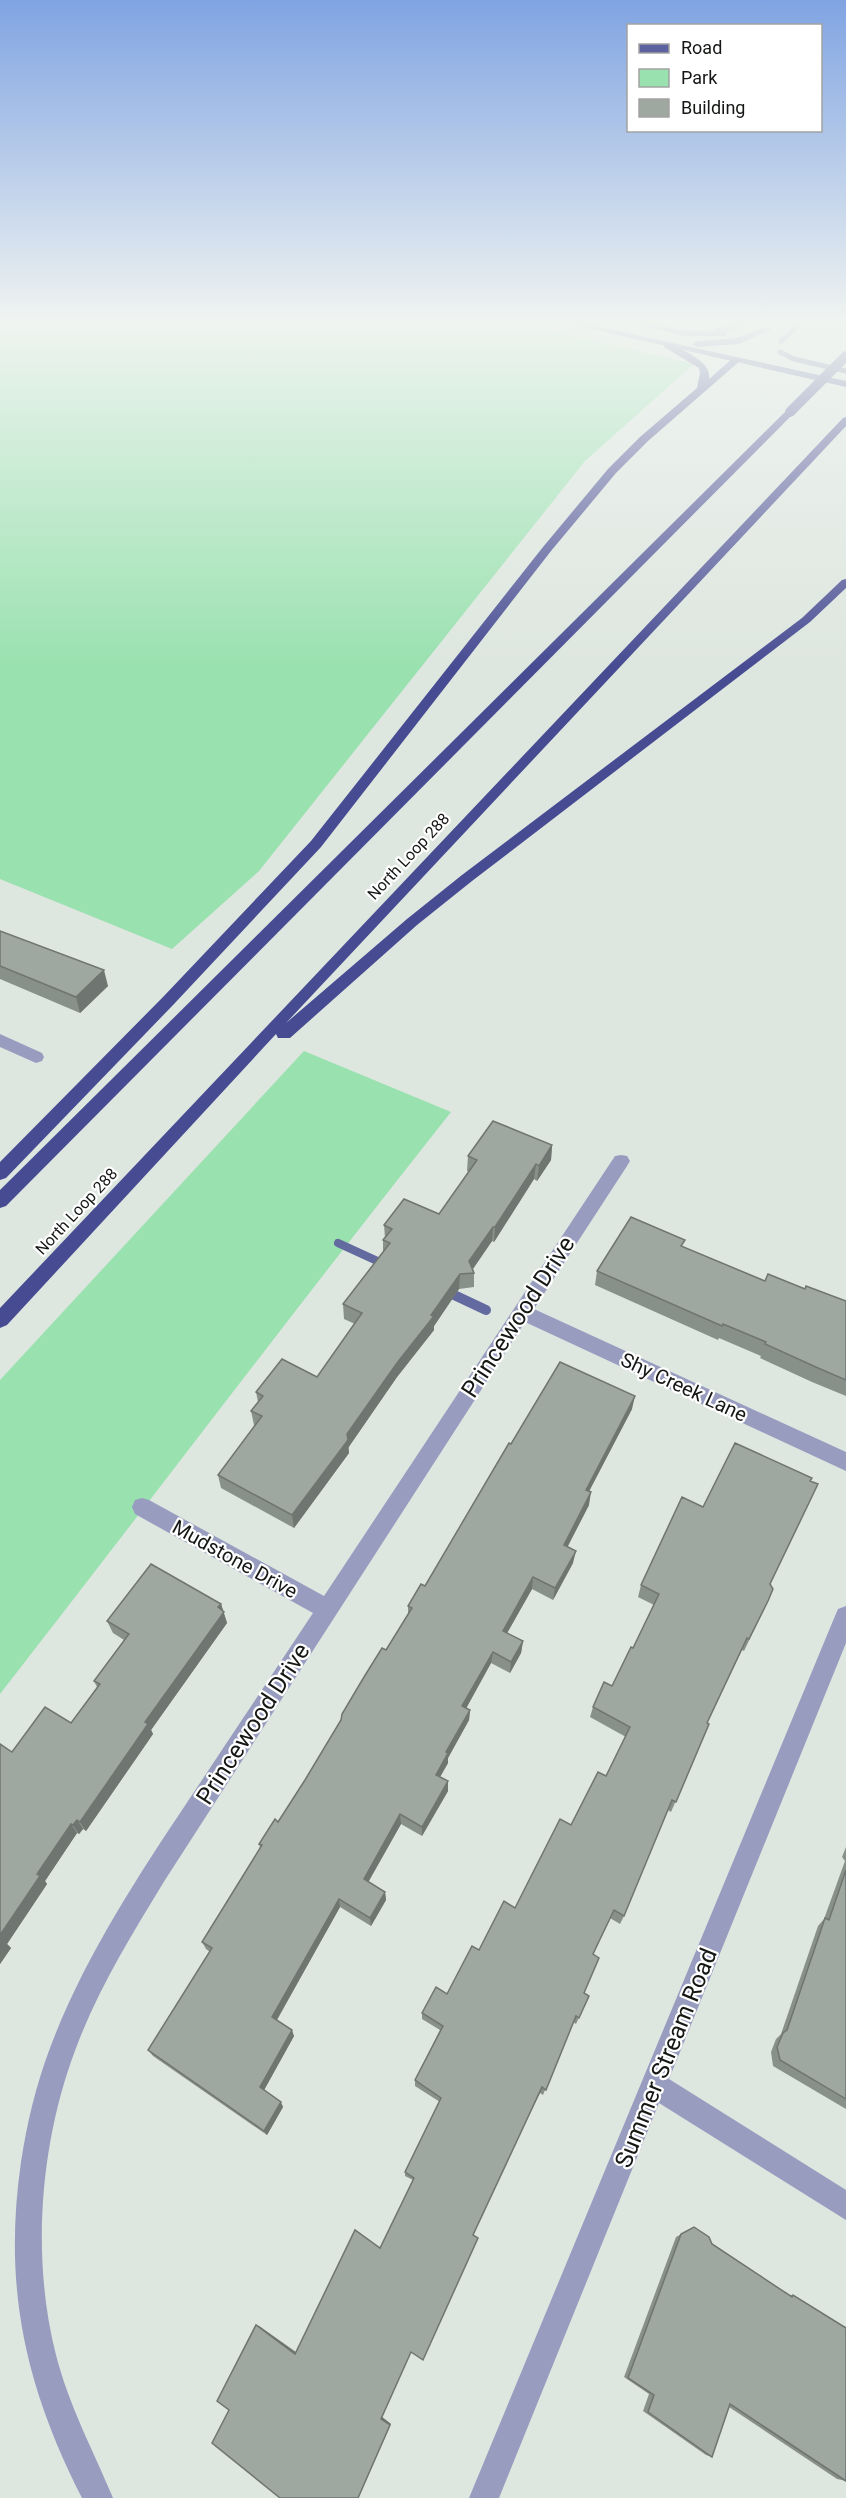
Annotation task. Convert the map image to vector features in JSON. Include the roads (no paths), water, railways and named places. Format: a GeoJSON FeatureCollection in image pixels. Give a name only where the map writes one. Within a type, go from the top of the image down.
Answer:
{"type":"FeatureCollection","features":[{"type":"Feature","properties":{"kind":"highway"},"geometry":{"type":"LineString","coordinates":[[0,1173],[169,1000],[316,844],[392,751],[582,506],[650,434]]}},
{"type":"Feature","properties":{"kind":"highway"},"geometry":{"type":"LineString","coordinates":[[0,1201],[768,434]]}},
{"type":"Feature","properties":{"kind":"highway","name":"North Loop 288"},"geometry":{"type":"LineString","coordinates":[[0,1320],[833,434]]}},
{"type":"Feature","properties":{"kind":"highway"},"geometry":{"type":"LineString","coordinates":[[147,1163],[263,1052],[412,922],[806,620],[846,582]]}},
{"type":"Feature","properties":{"kind":"street"},"geometry":{"type":"LineString","coordinates":[[0,1040],[36,1057]]}},
{"type":"Feature","properties":{"kind":"street","name":"Princewood Drive"},"geometry":{"type":"LineString","coordinates":[[98,2498],[69,2440],[47,2374],[31,2302],[28,2265],[32,2182],[45,2104],[62,2049],[84,1999],[125,1921],[621,1161]]}},
{"type":"Feature","properties":{"kind":"street","name":"Shy Creek Lane"},"geometry":{"type":"LineString","coordinates":[[521,1312],[846,1462]]}},
{"type":"Feature","properties":{"kind":"street","name":"Mudstone Drive"},"geometry":{"type":"LineString","coordinates":[[142,1507],[328,1610]]}},
{"type":"Feature","properties":{"kind":"street","name":"Summer Stream Road"},"geometry":{"type":"LineString","coordinates":[[484,2498],[846,1617]]}},
{"type":"Feature","properties":{"kind":"street"},"geometry":{"type":"LineString","coordinates":[[655,2085],[846,2206]]}},
{"type":"Feature","properties":{"kind":"waterway"},"geometry":{"type":"LineString","coordinates":[[338,1243],[386,1265]]}},
{"type":"Feature","properties":{"kind":"waterway"},"geometry":{"type":"LineString","coordinates":[[445,1291],[455,1296]]}},
{"type":"Feature","properties":{"kind":"waterway"},"geometry":{"type":"LineString","coordinates":[[452,1294],[486,1310]]}}]}
